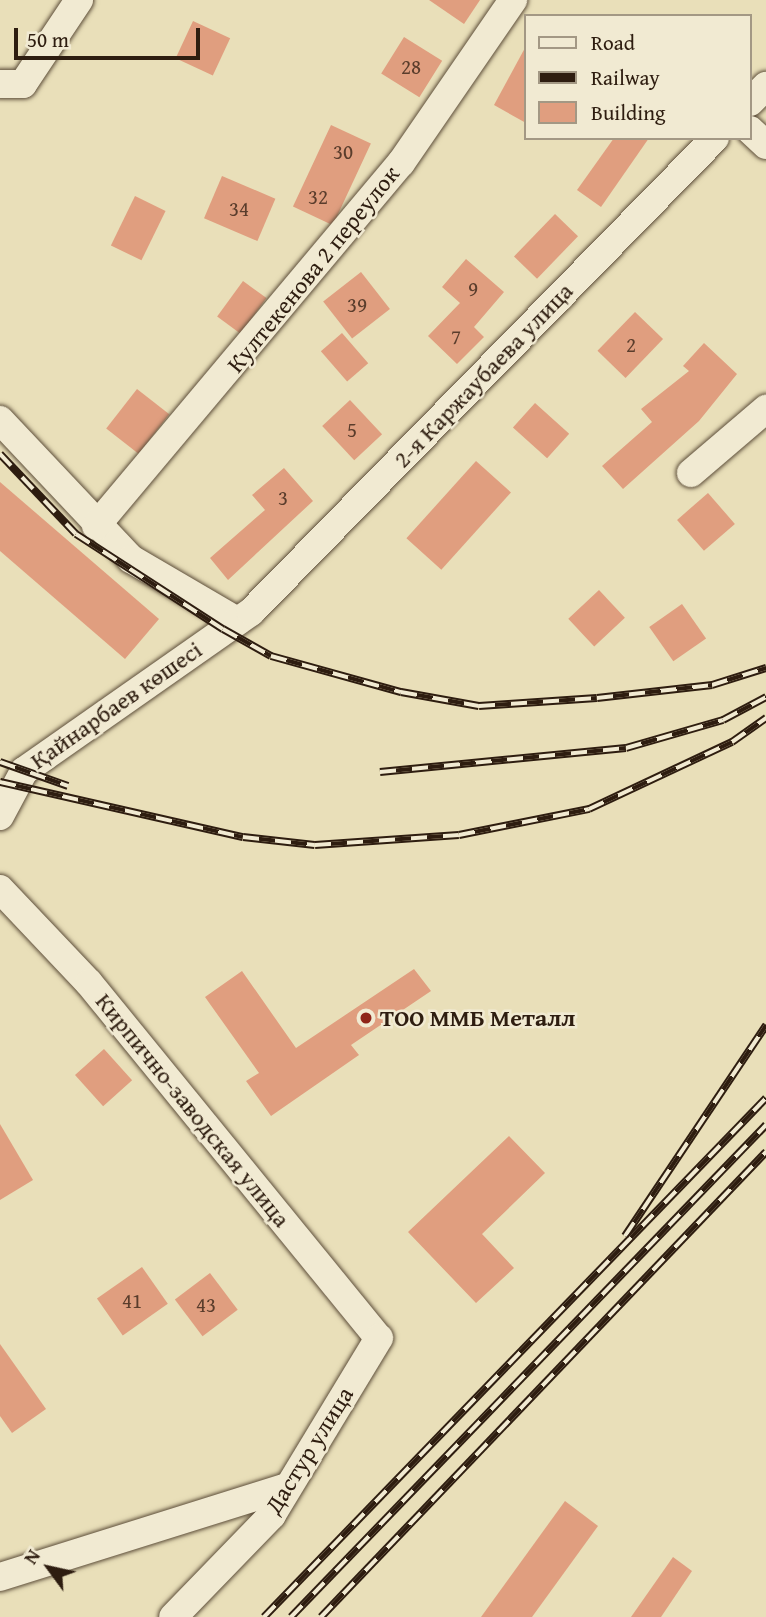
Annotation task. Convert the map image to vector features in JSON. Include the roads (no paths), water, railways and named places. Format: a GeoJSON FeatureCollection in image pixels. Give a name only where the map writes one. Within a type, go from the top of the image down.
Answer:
{"type":"FeatureCollection","features":[{"type":"Feature","properties":{"kind":"street"},"geometry":{"type":"LineString","coordinates":[[1,85],[23,84],[79,0]]}},
{"type":"Feature","properties":{"kind":"street","name":"Култекенова 2 переулок"},"geometry":{"type":"LineString","coordinates":[[96,526],[401,163],[513,0]]}},
{"type":"Feature","properties":{"kind":"street"},"geometry":{"type":"LineString","coordinates":[[752,100],[766,86]]}},
{"type":"Feature","properties":{"kind":"street"},"geometry":{"type":"LineString","coordinates":[[752,132],[766,145]]}},
{"type":"Feature","properties":{"kind":"street","name":"2-я Каржаубаева улица"},"geometry":{"type":"LineString","coordinates":[[244,617],[713,140]]}},
{"type":"Feature","properties":{"kind":"street"},"geometry":{"type":"LineString","coordinates":[[691,473],[766,409]]}},
{"type":"Feature","properties":{"kind":"street"},"geometry":{"type":"LineString","coordinates":[[0,419],[96,526],[131,559],[244,617]]}},
{"type":"Feature","properties":{"kind":"street","name":"Қайнарбаев көшесі"},"geometry":{"type":"LineString","coordinates":[[0,816],[24,771],[244,617]]}},
{"type":"Feature","properties":{"kind":"street","name":"Кирпично-заводская улица"},"geometry":{"type":"LineString","coordinates":[[0,889],[89,983],[379,1338]]}},
{"type":"Feature","properties":{"kind":"street","name":"Дастур улица"},"geometry":{"type":"LineString","coordinates":[[173,1617],[272,1515],[379,1338]]}},
{"type":"Feature","properties":{"kind":"street"},"geometry":{"type":"LineString","coordinates":[[0,1577],[288,1487]]}},
{"type":"Feature","properties":{"kind":"railway"},"geometry":{"type":"LineString","coordinates":[[0,454],[76,534],[223,629],[271,656],[401,692],[479,706],[597,698],[712,685],[766,668]]}},
{"type":"Feature","properties":{"kind":"railway"},"geometry":{"type":"LineString","coordinates":[[380,772],[626,748],[723,720],[766,697]]}},
{"type":"Feature","properties":{"kind":"railway"},"geometry":{"type":"LineString","coordinates":[[0,782],[243,837],[315,845],[459,835],[589,809],[732,742],[766,718]]}},
{"type":"Feature","properties":{"kind":"railway"},"geometry":{"type":"LineString","coordinates":[[0,762],[68,786]]}},
{"type":"Feature","properties":{"kind":"railway"},"geometry":{"type":"LineString","coordinates":[[625,1236],[766,1025]]}},
{"type":"Feature","properties":{"kind":"railway"},"geometry":{"type":"LineString","coordinates":[[264,1617],[766,1098]]}},
{"type":"Feature","properties":{"kind":"railway"},"geometry":{"type":"LineString","coordinates":[[291,1617],[766,1125]]}},
{"type":"Feature","properties":{"kind":"railway"},"geometry":{"type":"LineString","coordinates":[[321,1617],[766,1152]]}},
{"type":"Feature","properties":{"kind":"place","name":"ТОО ММБ Металл"},"geometry":{"type":"Point","coordinates":[366,1018]}}]}
